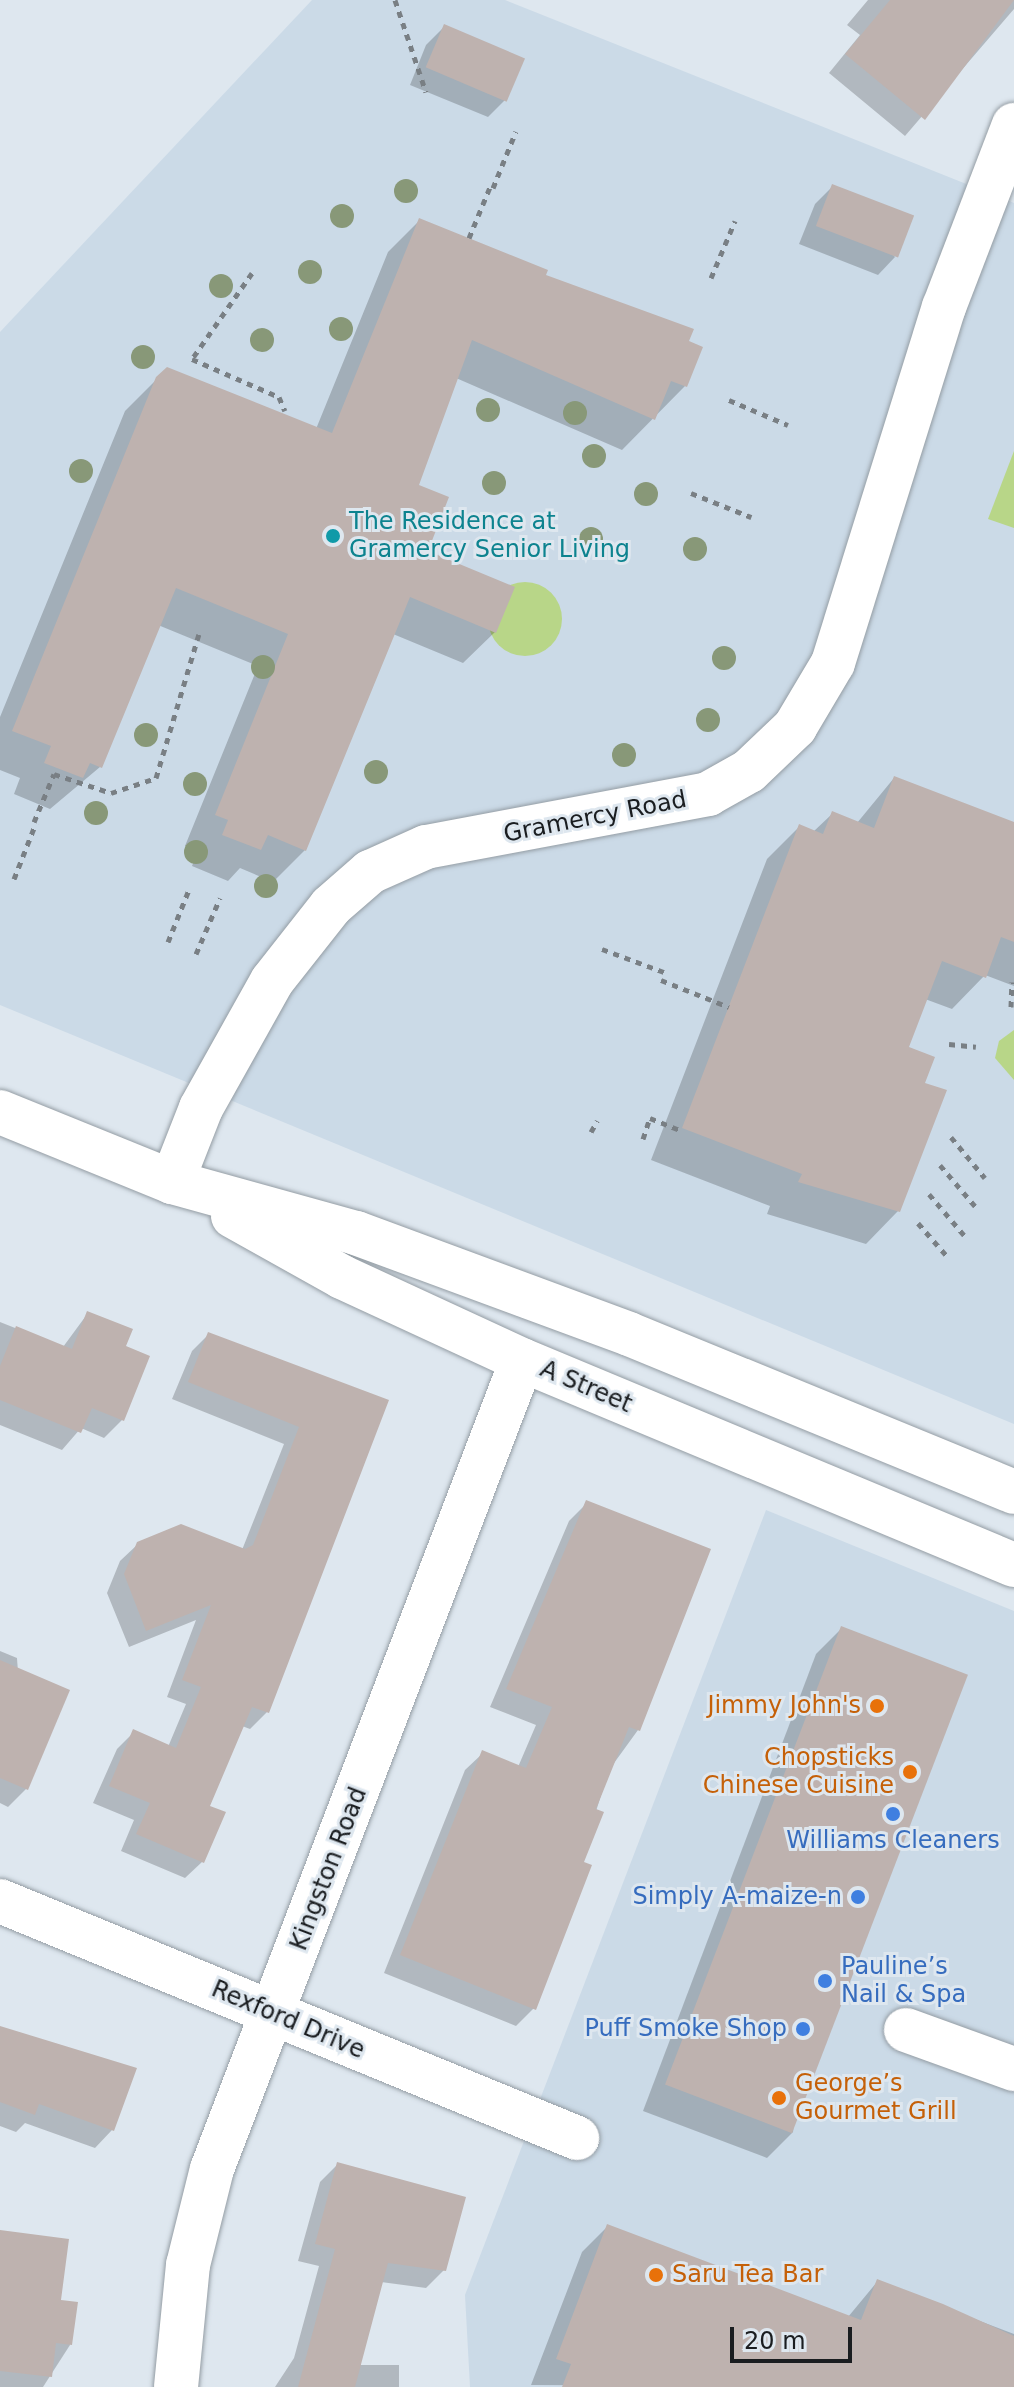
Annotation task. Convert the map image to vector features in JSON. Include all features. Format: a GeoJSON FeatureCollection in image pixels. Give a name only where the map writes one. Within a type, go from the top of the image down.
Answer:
{"type":"FeatureCollection","features":[{"type":"Feature","properties":{"kind":"main road","name":"Gramercy Road"},"geometry":{"type":"LineString","coordinates":[[172,1182],[201,1108],[272,981],[331,906],[370,872],[426,847],[691,800],[729,784],[781,746],[833,663],[988,192],[1014,125]]}},
{"type":"Feature","properties":{"kind":"main road","name":"A Street"},"geometry":{"type":"LineString","coordinates":[[0,1112],[172,1182],[356,1233],[1014,1492]]}},
{"type":"Feature","properties":{"kind":"main road","name":"A Street"},"geometry":{"type":"LineString","coordinates":[[172,1182],[342,1277],[522,1360],[1014,1565]]}},
{"type":"Feature","properties":{"kind":"main road","name":"Kingston Road"},"geometry":{"type":"LineString","coordinates":[[176,2387],[199,2216],[522,1360]]}},
{"type":"Feature","properties":{"kind":"main road","name":"Rexford Drive"},"geometry":{"type":"LineString","coordinates":[[0,1901],[577,2138]]}},
{"type":"Feature","properties":{"kind":"main road"},"geometry":{"type":"LineString","coordinates":[[906,2030],[1014,2069]]}},
{"type":"Feature","properties":{"kind":"path"},"geometry":{"type":"LineString","coordinates":[[395,0],[426,92]]}},
{"type":"Feature","properties":{"kind":"path"},"geometry":{"type":"LineString","coordinates":[[469,238],[516,131]]}},
{"type":"Feature","properties":{"kind":"path"},"geometry":{"type":"LineString","coordinates":[[711,278],[735,221]]}},
{"type":"Feature","properties":{"kind":"path"},"geometry":{"type":"LineString","coordinates":[[252,273],[192,359],[279,397],[285,411]]}},
{"type":"Feature","properties":{"kind":"path"},"geometry":{"type":"LineString","coordinates":[[729,400],[788,425]]}},
{"type":"Feature","properties":{"kind":"path"},"geometry":{"type":"LineString","coordinates":[[691,493],[751,517]]}},
{"type":"Feature","properties":{"kind":"path"},"geometry":{"type":"LineString","coordinates":[[14,879],[54,774],[111,793],[156,778],[199,634]]}},
{"type":"Feature","properties":{"kind":"path"},"geometry":{"type":"LineString","coordinates":[[168,942],[190,887]]}},
{"type":"Feature","properties":{"kind":"path"},"geometry":{"type":"LineString","coordinates":[[196,954],[220,898]]}},
{"type":"Feature","properties":{"kind":"path"},"geometry":{"type":"LineString","coordinates":[[602,949],[664,972]]}},
{"type":"Feature","properties":{"kind":"path"},"geometry":{"type":"LineString","coordinates":[[661,980],[729,1007]]}},
{"type":"Feature","properties":{"kind":"path"},"geometry":{"type":"LineString","coordinates":[[1011,1007],[1012,982]]}},
{"type":"Feature","properties":{"kind":"path"},"geometry":{"type":"LineString","coordinates":[[949,1044],[976,1047]]}},
{"type":"Feature","properties":{"kind":"path"},"geometry":{"type":"LineString","coordinates":[[643,1139],[650,1118],[680,1130]]}},
{"type":"Feature","properties":{"kind":"path"},"geometry":{"type":"LineString","coordinates":[[591,1132],[597,1121]]}},
{"type":"Feature","properties":{"kind":"path"},"geometry":{"type":"LineString","coordinates":[[951,1137],[985,1178]]}},
{"type":"Feature","properties":{"kind":"path"},"geometry":{"type":"LineString","coordinates":[[940,1165],[975,1206]]}},
{"type":"Feature","properties":{"kind":"path"},"geometry":{"type":"LineString","coordinates":[[929,1194],[964,1235]]}},
{"type":"Feature","properties":{"kind":"path"},"geometry":{"type":"LineString","coordinates":[[918,1223],[946,1255]]}},
{"type":"Feature","properties":{"kind":"shaded area"},"geometry":{"type":"Polygon","coordinates":[[[312,0],[505,0],[1014,203],[1014,1424],[0,1005],[0,332],[312,0]]]}},
{"type":"Feature","properties":{"kind":"shaded area"},"geometry":{"type":"Polygon","coordinates":[[[766,1510],[1014,1611],[1014,2387],[470,2387],[465,2295],[766,1510]]]}},
{"type":"Feature","properties":{"kind":"green space"},"geometry":{"type":"Polygon","coordinates":[[[1014,451],[1014,528],[988,519],[1014,451]]]}},
{"type":"Feature","properties":{"kind":"green space"},"geometry":{"type":"Polygon","coordinates":[[[525,582],[546,588],[556,598],[562,619],[556,640],[546,650],[525,656],[504,650],[494,640],[488,619],[494,598],[504,588],[525,582]]]}},
{"type":"Feature","properties":{"kind":"green space"},"geometry":{"type":"Polygon","coordinates":[[[1014,1030],[1014,1080],[995,1058],[999,1041],[1014,1030]]]}},
{"type":"Feature","properties":{"kind":"building"},"geometry":{"type":"Polygon","coordinates":[[[890,0],[1014,0],[925,120],[845,54],[890,0]]]}},
{"type":"Feature","properties":{"kind":"building"},"geometry":{"type":"Polygon","coordinates":[[[444,24],[525,58],[507,102],[426,67],[444,24]]]}},
{"type":"Feature","properties":{"kind":"building"},"geometry":{"type":"Polygon","coordinates":[[[832,184],[914,216],[898,258],[816,226],[832,184]]]}},
{"type":"Feature","properties":{"kind":"building","name":"The Residence at Gramercy Senior Living"},"geometry":{"type":"Polygon","coordinates":[[[419,218],[548,270],[546,275],[694,329],[689,341],[703,347],[687,387],[671,381],[655,420],[472,340],[419,485],[449,497],[428,551],[515,587],[496,633],[410,597],[306,851],[268,835],[261,850],[222,835],[228,820],[215,815],[288,634],[176,588],[102,768],[90,763],[83,778],[44,763],[51,746],[12,731],[156,377],[167,367],[332,433],[419,218]]]}},
{"type":"Feature","properties":{"kind":"building"},"geometry":{"type":"Polygon","coordinates":[[[894,776],[1014,822],[1014,942],[1001,937],[986,978],[942,961],[909,1047],[935,1057],[925,1083],[947,1090],[900,1212],[798,1182],[802,1174],[682,1128],[799,824],[823,834],[832,811],[874,828],[894,776]]]}},
{"type":"Feature","properties":{"kind":"building"},"geometry":{"type":"Polygon","coordinates":[[[87,1311],[133,1329],[126,1346],[150,1356],[124,1421],[92,1408],[81,1433],[0,1400],[0,1366],[16,1326],[72,1349],[87,1311]]]}},
{"type":"Feature","properties":{"kind":"building"},"geometry":{"type":"Polygon","coordinates":[[[208,1332],[389,1400],[269,1713],[252,1707],[210,1806],[226,1812],[204,1863],[136,1834],[150,1803],[109,1786],[133,1729],[176,1748],[201,1687],[182,1680],[211,1605],[146,1631],[124,1574],[137,1542],[181,1524],[245,1549],[253,1545],[299,1427],[188,1382],[208,1332]]]}},
{"type":"Feature","properties":{"kind":"building"},"geometry":{"type":"Polygon","coordinates":[[[586,1500],[711,1549],[640,1731],[629,1727],[596,1809],[604,1812],[584,1862],[592,1865],[536,2010],[400,1955],[482,1750],[526,1768],[552,1707],[506,1689],[586,1500]]]}},
{"type":"Feature","properties":{"kind":"building"},"geometry":{"type":"Polygon","coordinates":[[[841,1626],[968,1675],[792,2133],[665,2084],[841,1626]]]}},
{"type":"Feature","properties":{"kind":"building"},"geometry":{"type":"Polygon","coordinates":[[[0,1660],[70,1690],[28,1790],[0,1778],[0,1660]]]}},
{"type":"Feature","properties":{"kind":"building"},"geometry":{"type":"Polygon","coordinates":[[[0,2026],[137,2068],[114,2131],[39,2104],[35,2115],[0,2102],[0,2026]]]}},
{"type":"Feature","properties":{"kind":"building"},"geometry":{"type":"Polygon","coordinates":[[[337,2162],[466,2197],[446,2271],[388,2263],[355,2387],[298,2387],[335,2249],[315,2244],[337,2162]]]}},
{"type":"Feature","properties":{"kind":"building"},"geometry":{"type":"Polygon","coordinates":[[[607,2224],[861,2320],[877,2279],[943,2304],[1014,2336],[1014,2387],[562,2387],[571,2364],[556,2359],[607,2224]]]}},
{"type":"Feature","properties":{"kind":"building"},"geometry":{"type":"Polygon","coordinates":[[[0,2230],[69,2239],[61,2300],[78,2302],[72,2345],[56,2343],[52,2377],[0,2371],[0,2230]]]}},
{"type":"Feature","properties":{"kind":"place","name":"The Residence at Gramercy Senior Living"},"geometry":{"type":"Point","coordinates":[333,536]}},
{"type":"Feature","properties":{"kind":"place","name":"Jimmy John's"},"geometry":{"type":"Point","coordinates":[877,1706]}},
{"type":"Feature","properties":{"kind":"place","name":"Chopsticks Chinese Cuisine"},"geometry":{"type":"Point","coordinates":[910,1772]}},
{"type":"Feature","properties":{"kind":"place","name":"Williams Cleaners"},"geometry":{"type":"Point","coordinates":[893,1814]}},
{"type":"Feature","properties":{"kind":"place","name":"Simply A-maize-n"},"geometry":{"type":"Point","coordinates":[858,1897]}},
{"type":"Feature","properties":{"kind":"place","name":"Pauline’s Nail & Spa"},"geometry":{"type":"Point","coordinates":[825,1981]}},
{"type":"Feature","properties":{"kind":"place","name":"Puff Smoke Shop"},"geometry":{"type":"Point","coordinates":[803,2029]}},
{"type":"Feature","properties":{"kind":"place","name":"George’s Gourmet Grill"},"geometry":{"type":"Point","coordinates":[779,2098]}},
{"type":"Feature","properties":{"kind":"place","name":"Saru Tea Bar"},"geometry":{"type":"Point","coordinates":[656,2275]}}]}
